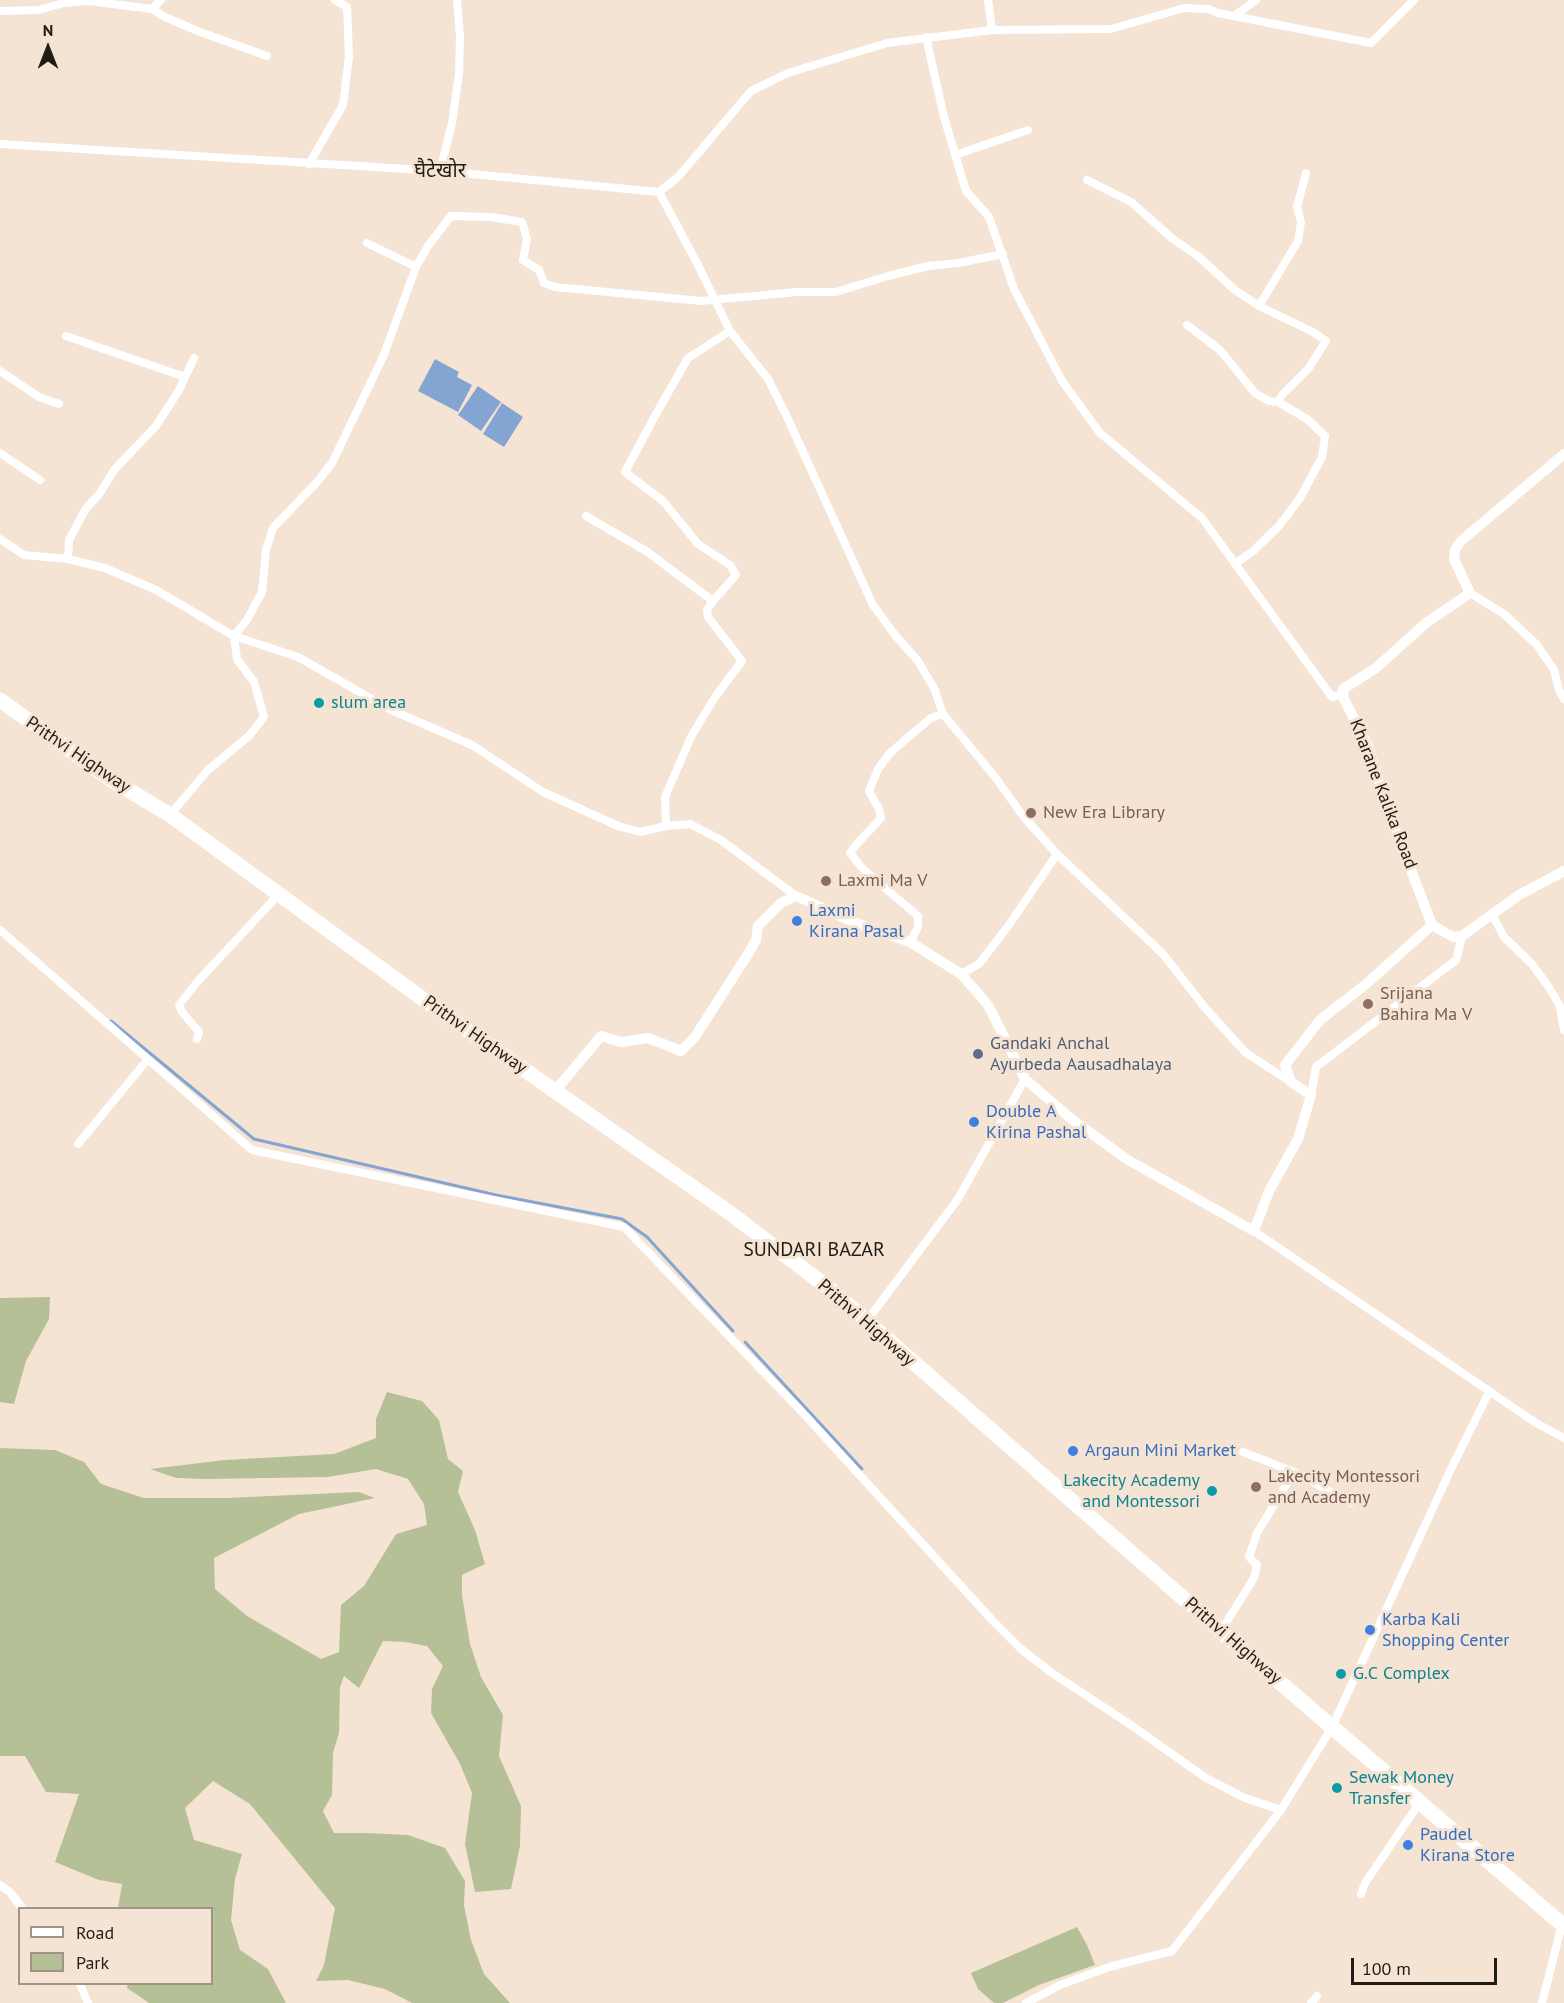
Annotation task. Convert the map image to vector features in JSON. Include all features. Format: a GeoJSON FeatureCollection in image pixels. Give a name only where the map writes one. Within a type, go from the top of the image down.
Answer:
{"type":"FeatureCollection","features":[{"type":"Feature","properties":{"kind":"highway","name":"Prithvi Highway"},"geometry":{"type":"LineString","coordinates":[[0,700],[110,779],[170,814],[390,976],[730,1213],[831,1290],[1332,1727],[1563,1925]]}},
{"type":"Feature","properties":{"kind":"main road"},"geometry":{"type":"LineString","coordinates":[[1342,694],[1343,689],[1348,685],[1388,659],[1426,622],[1470,592],[1454,559],[1455,550],[1461,541],[1564,454]]}},
{"type":"Feature","properties":{"kind":"main road","name":"Kharane Kalika Road"},"geometry":{"type":"LineString","coordinates":[[1342,694],[1367,744],[1385,802],[1432,925]]}},
{"type":"Feature","properties":{"kind":"main road"},"geometry":{"type":"LineString","coordinates":[[555,1091],[601,1036],[621,1042],[648,1038],[681,1051],[695,1037],[748,954],[756,940],[758,926],[781,903],[796,896],[853,922],[910,942],[961,974],[988,1005],[1025,1079],[1074,1121],[1128,1160],[1254,1231],[1269,1191],[1298,1139],[1311,1095],[1291,1082],[1285,1065],[1320,1020],[1365,985],[1432,925],[1453,937],[1462,936],[1520,896],[1564,872]]}},
{"type":"Feature","properties":{"kind":"street"},"geometry":{"type":"LineString","coordinates":[[152,9],[161,0]]}},
{"type":"Feature","properties":{"kind":"street"},"geometry":{"type":"LineString","coordinates":[[309,164],[343,105],[349,56],[347,7],[335,0]]}},
{"type":"Feature","properties":{"kind":"street"},"geometry":{"type":"LineString","coordinates":[[440,171],[452,123],[459,74],[460,37],[457,0]]}},
{"type":"Feature","properties":{"kind":"street"},"geometry":{"type":"LineString","coordinates":[[988,0],[992,30]]}},
{"type":"Feature","properties":{"kind":"street"},"geometry":{"type":"LineString","coordinates":[[1234,16],[1256,0]]}},
{"type":"Feature","properties":{"kind":"street"},"geometry":{"type":"LineString","coordinates":[[0,144],[440,171],[659,192],[678,177],[751,91],[788,73],[887,43],[992,30],[1111,29],[1183,4],[1371,43],[1414,0]]}},
{"type":"Feature","properties":{"kind":"street"},"geometry":{"type":"LineString","coordinates":[[0,11],[39,10],[63,3],[89,1],[152,9],[200,32],[267,56]]}},
{"type":"Feature","properties":{"kind":"street"},"geometry":{"type":"LineString","coordinates":[[926,37],[944,117],[966,191],[989,217],[1014,289],[1062,381],[1100,433],[1202,518],[1332,697],[1342,694]]}},
{"type":"Feature","properties":{"kind":"street"},"geometry":{"type":"LineString","coordinates":[[955,155],[1028,130]]}},
{"type":"Feature","properties":{"kind":"street"},"geometry":{"type":"LineString","coordinates":[[1259,306],[1298,241],[1301,222],[1297,207],[1306,173]]}},
{"type":"Feature","properties":{"kind":"street"},"geometry":{"type":"LineString","coordinates":[[1087,180],[1131,202],[1173,239],[1199,257],[1235,290],[1259,306],[1313,332],[1326,341],[1308,369],[1282,394],[1278,402]]}},
{"type":"Feature","properties":{"kind":"street"},"geometry":{"type":"LineString","coordinates":[[659,192],[730,331],[768,379],[873,605],[918,661],[934,688],[943,714],[995,777],[1023,816],[1057,854],[1163,954],[1206,1009],[1246,1053],[1291,1082]]}},
{"type":"Feature","properties":{"kind":"street"},"geometry":{"type":"LineString","coordinates":[[170,814],[208,770],[249,736],[264,717],[254,682],[237,659],[234,636],[247,620],[262,592],[266,550],[273,528],[318,482],[332,463],[383,357],[416,267],[428,246],[451,216],[491,217],[522,222],[527,239],[523,260],[539,270],[544,283],[555,287],[682,300],[713,300],[797,292],[836,292],[928,266],[1003,254]]}},
{"type":"Feature","properties":{"kind":"street"},"geometry":{"type":"LineString","coordinates":[[367,243],[416,267]]}},
{"type":"Feature","properties":{"kind":"street"},"geometry":{"type":"LineString","coordinates":[[1187,325],[1220,350],[1255,393],[1269,401],[1278,402],[1306,419],[1325,436],[1322,457],[1300,498],[1279,526],[1253,551],[1235,564]]}},
{"type":"Feature","properties":{"kind":"street"},"geometry":{"type":"LineString","coordinates":[[666,826],[665,797],[691,737],[715,697],[742,660],[708,617],[707,610],[712,601],[736,575],[730,565],[698,544],[663,501],[625,472],[688,358],[730,331]]}},
{"type":"Feature","properties":{"kind":"street"},"geometry":{"type":"LineString","coordinates":[[66,336],[185,377]]}},
{"type":"Feature","properties":{"kind":"street"},"geometry":{"type":"LineString","coordinates":[[68,559],[69,540],[85,510],[100,493],[114,470],[156,426],[194,358]]}},
{"type":"Feature","properties":{"kind":"street"},"geometry":{"type":"LineString","coordinates":[[0,371],[32,392],[59,404]]}},
{"type":"Feature","properties":{"kind":"street"},"geometry":{"type":"LineString","coordinates":[[0,453],[40,480]]}},
{"type":"Feature","properties":{"kind":"street"},"geometry":{"type":"LineString","coordinates":[[586,516],[646,551],[712,601]]}},
{"type":"Feature","properties":{"kind":"street"},"geometry":{"type":"LineString","coordinates":[[0,539],[24,555],[68,559],[105,568],[156,590],[234,636],[298,657],[391,710],[472,745],[543,792],[618,826],[640,832],[666,826],[690,824],[721,840],[796,896]]}},
{"type":"Feature","properties":{"kind":"street"},"geometry":{"type":"LineString","coordinates":[[1470,592],[1504,615],[1537,645],[1554,670],[1564,699]]}},
{"type":"Feature","properties":{"kind":"street"},"geometry":{"type":"LineString","coordinates":[[910,942],[918,927],[918,916],[864,870],[850,854],[881,818],[879,809],[869,791],[878,769],[890,753],[931,718],[943,714]]}},
{"type":"Feature","properties":{"kind":"street"},"geometry":{"type":"LineString","coordinates":[[961,974],[979,964],[1009,925],[1057,854]]}},
{"type":"Feature","properties":{"kind":"street"},"geometry":{"type":"LineString","coordinates":[[197,1039],[199,1032],[179,1005],[198,981],[280,893]]}},
{"type":"Feature","properties":{"kind":"street"},"geometry":{"type":"LineString","coordinates":[[1493,916],[1504,937],[1531,963],[1548,986],[1560,1006],[1564,1030]]}},
{"type":"Feature","properties":{"kind":"street"},"geometry":{"type":"LineString","coordinates":[[0,930],[252,1150],[624,1227],[802,1412],[985,1613],[1022,1649],[1052,1673],[1206,1778],[1245,1798],[1281,1810]]}},
{"type":"Feature","properties":{"kind":"street"},"geometry":{"type":"LineString","coordinates":[[1311,1095],[1316,1067],[1456,960],[1462,936]]}},
{"type":"Feature","properties":{"kind":"street"},"geometry":{"type":"LineString","coordinates":[[78,1144],[148,1059]]}},
{"type":"Feature","properties":{"kind":"street"},"geometry":{"type":"LineString","coordinates":[[866,1322],[958,1199],[1025,1079]]}},
{"type":"Feature","properties":{"kind":"street"},"geometry":{"type":"LineString","coordinates":[[1254,1231],[1489,1392],[1536,1423],[1564,1438]]}},
{"type":"Feature","properties":{"kind":"street"},"geometry":{"type":"LineString","coordinates":[[1026,2003],[1060,1985],[1109,1967],[1172,1951],[1281,1810],[1332,1727],[1489,1392]]}},
{"type":"Feature","properties":{"kind":"street"},"geometry":{"type":"LineString","coordinates":[[1243,1452],[1294,1472],[1351,1503]]}},
{"type":"Feature","properties":{"kind":"street"},"geometry":{"type":"LineString","coordinates":[[1221,1630],[1254,1578],[1257,1565],[1249,1557],[1257,1533],[1294,1472]]}},
{"type":"Feature","properties":{"kind":"street"},"geometry":{"type":"LineString","coordinates":[[1361,1894],[1365,1883],[1420,1802]]}},
{"type":"Feature","properties":{"kind":"street"},"geometry":{"type":"LineString","coordinates":[[0,1885],[10,1892],[21,1907]]}},
{"type":"Feature","properties":{"kind":"street"},"geometry":{"type":"LineString","coordinates":[[1542,2003],[1563,1925]]}},
{"type":"Feature","properties":{"kind":"street"},"geometry":{"type":"LineString","coordinates":[[81,1985],[88,2003]]}},
{"type":"Feature","properties":{"kind":"green space"},"geometry":{"type":"Polygon","coordinates":[[[50,1297],[49,1319],[26,1361],[14,1404],[0,1402],[0,1298],[50,1297]]]}},
{"type":"Feature","properties":{"kind":"green space"},"geometry":{"type":"Polygon","coordinates":[[[387,1392],[422,1401],[439,1420],[448,1459],[463,1471],[458,1492],[475,1530],[485,1564],[462,1575],[462,1595],[470,1644],[481,1677],[503,1715],[499,1756],[521,1806],[520,1846],[511,1889],[475,1892],[465,1844],[472,1793],[460,1764],[431,1713],[432,1689],[443,1666],[427,1646],[383,1641],[359,1688],[344,1676],[340,1687],[339,1733],[333,1753],[332,1795],[323,1811],[334,1833],[408,1835],[445,1848],[465,1881],[464,1905],[471,1940],[484,1974],[510,2003],[412,2003],[385,1989],[348,1980],[316,1981],[324,1965],[335,1908],[250,1804],[213,1781],[185,1808],[194,1840],[242,1854],[235,1879],[231,1920],[240,1950],[268,1969],[286,2003],[149,2003],[127,1988],[128,1985],[213,1985],[213,1907],[118,1907],[122,1884],[99,1880],[55,1862],[79,1794],[46,1792],[25,1756],[0,1756],[0,1448],[55,1450],[84,1462],[101,1484],[144,1498],[225,1498],[359,1492],[375,1498],[299,1514],[214,1558],[215,1589],[247,1616],[321,1659],[339,1652],[341,1605],[364,1586],[396,1534],[427,1525],[424,1504],[408,1479],[376,1469],[328,1477],[206,1479],[176,1478],[150,1469],[225,1460],[334,1454],[376,1438],[376,1419],[387,1392]]]}},
{"type":"Feature","properties":{"kind":"green space"},"geometry":{"type":"Polygon","coordinates":[[[1077,1927],[1095,1965],[1039,1985],[1003,2003],[994,2003],[978,1989],[971,1973],[1077,1927]]]}},
{"type":"Feature","properties":{"kind":"water"},"geometry":{"type":"Polygon","coordinates":[[[435,359],[459,372],[457,377],[472,385],[458,412],[418,391],[435,359]]]}},
{"type":"Feature","properties":{"kind":"water"},"geometry":{"type":"Polygon","coordinates":[[[478,386],[501,402],[481,431],[458,415],[478,386]]]}},
{"type":"Feature","properties":{"kind":"water"},"geometry":{"type":"Polygon","coordinates":[[[502,403],[523,417],[504,447],[483,434],[502,403]]]}},
{"type":"Feature","properties":{"kind":"waterway"},"geometry":{"type":"LineString","coordinates":[[111,1021],[254,1139],[496,1195],[622,1219],[647,1237],[733,1331]]}},
{"type":"Feature","properties":{"kind":"waterway"},"geometry":{"type":"LineString","coordinates":[[745,1342],[862,1469]]}},
{"type":"Feature","properties":{"kind":"place","name":"slum area"},"geometry":{"type":"Point","coordinates":[319,703]}},
{"type":"Feature","properties":{"kind":"place","name":"New Era Library"},"geometry":{"type":"Point","coordinates":[1031,813]}},
{"type":"Feature","properties":{"kind":"place","name":"Laxmi Ma V"},"geometry":{"type":"Point","coordinates":[826,881]}},
{"type":"Feature","properties":{"kind":"place","name":"Laxmi Kirana Pasal"},"geometry":{"type":"Point","coordinates":[797,921]}},
{"type":"Feature","properties":{"kind":"place","name":"Srijana Bahira Ma V"},"geometry":{"type":"Point","coordinates":[1368,1004]}},
{"type":"Feature","properties":{"kind":"place","name":"Gandaki Anchal Ayurbeda Aausadhalaya"},"geometry":{"type":"Point","coordinates":[978,1054]}},
{"type":"Feature","properties":{"kind":"place","name":"Double A Kirina Pashal"},"geometry":{"type":"Point","coordinates":[974,1122]}},
{"type":"Feature","properties":{"kind":"place","name":"Argaun Mini Market"},"geometry":{"type":"Point","coordinates":[1073,1451]}},
{"type":"Feature","properties":{"kind":"place","name":"Lakecity Montessori and Academy"},"geometry":{"type":"Point","coordinates":[1256,1487]}},
{"type":"Feature","properties":{"kind":"place","name":"Lakecity Academy and Montessori"},"geometry":{"type":"Point","coordinates":[1212,1491]}},
{"type":"Feature","properties":{"kind":"place","name":"Karba Kali Shopping Center"},"geometry":{"type":"Point","coordinates":[1370,1630]}},
{"type":"Feature","properties":{"kind":"place","name":"G.C Complex"},"geometry":{"type":"Point","coordinates":[1341,1674]}},
{"type":"Feature","properties":{"kind":"place","name":"Sewak Money Transfer"},"geometry":{"type":"Point","coordinates":[1337,1788]}},
{"type":"Feature","properties":{"kind":"place","name":"Paudel Kirana Store"},"geometry":{"type":"Point","coordinates":[1408,1845]}},
{"type":"Feature","properties":{"kind":"district","name":"घैटेखोर"},"geometry":{"type":"Point","coordinates":[440,171]}},
{"type":"Feature","properties":{"kind":"district","name":"SUNDARI BAZAR"},"geometry":{"type":"Point","coordinates":[814,1250]}}]}
